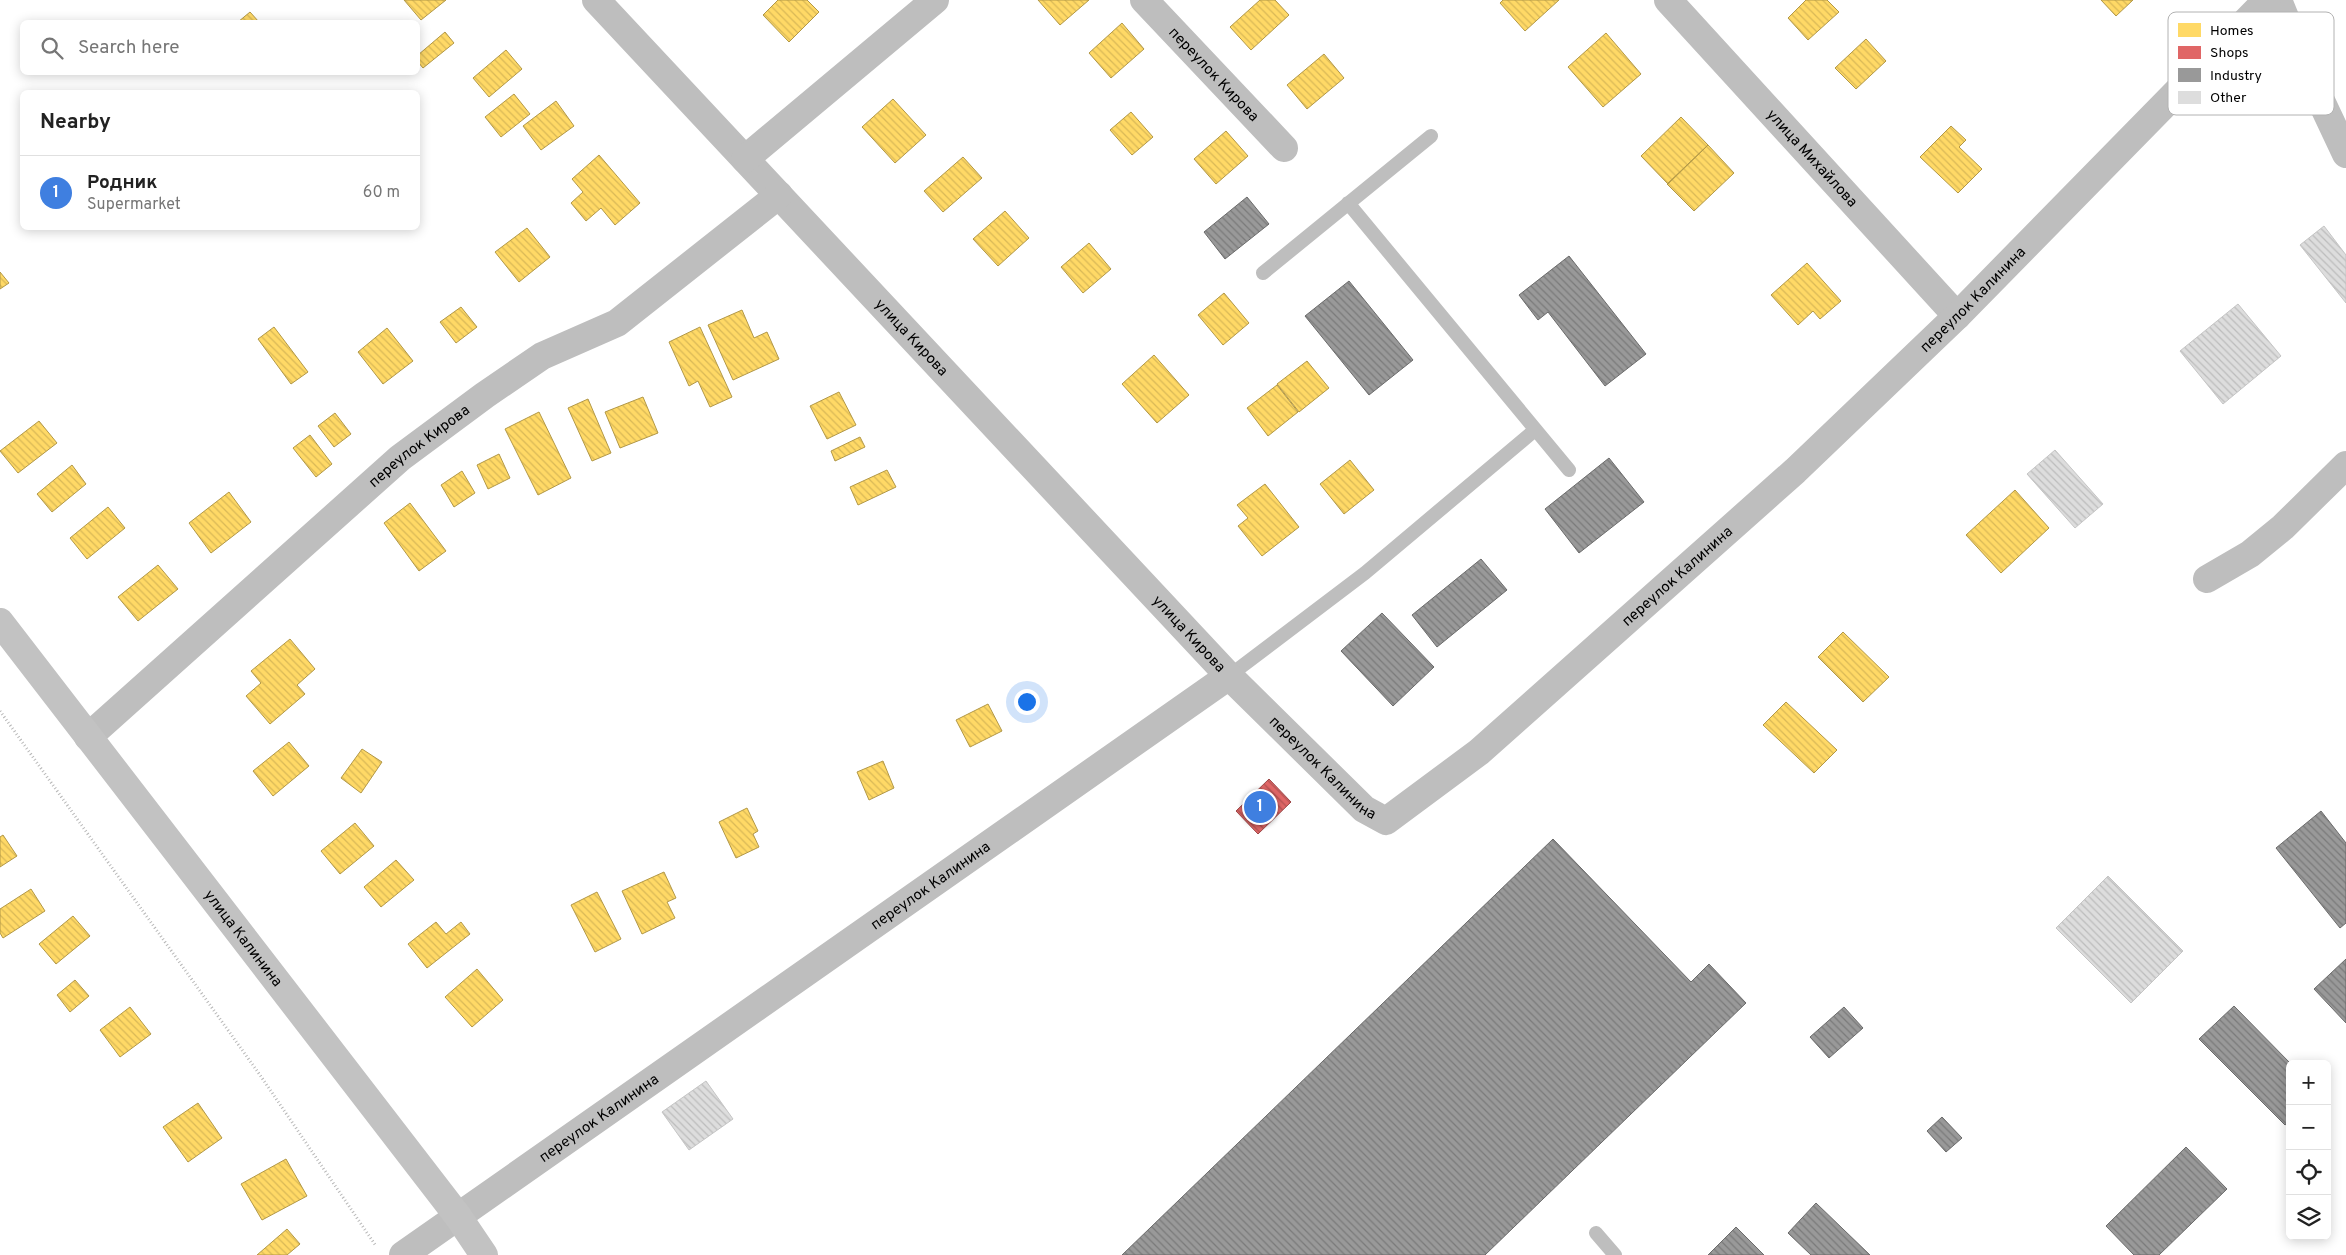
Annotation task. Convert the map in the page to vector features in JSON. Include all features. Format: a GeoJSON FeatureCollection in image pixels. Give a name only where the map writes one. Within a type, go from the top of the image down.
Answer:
{"type":"FeatureCollection","features":[{"type":"Feature","properties":{"kind":"street","name":"улица Кирова"},"geometry":{"type":"LineString","coordinates":[[596,0],[1229,676]]}},
{"type":"Feature","properties":{"kind":"street"},"geometry":{"type":"LineString","coordinates":[[745,159],[935,0]]}},
{"type":"Feature","properties":{"kind":"street","name":"переулок Кирова"},"geometry":{"type":"LineString","coordinates":[[1144,0],[1284,148]]}},
{"type":"Feature","properties":{"kind":"street","name":"улица Михайлова"},"geometry":{"type":"LineString","coordinates":[[1668,0],[1957,316]]}},
{"type":"Feature","properties":{"kind":"street","name":"переулок Калинина"},"geometry":{"type":"LineString","coordinates":[[2255,12],[2267,0]]}},
{"type":"Feature","properties":{"kind":"street"},"geometry":{"type":"LineString","coordinates":[[2278,0],[2283,12]]}},
{"type":"Feature","properties":{"kind":"street","name":"переулок Калинина"},"geometry":{"type":"LineString","coordinates":[[402,1255],[1229,676],[1364,809],[1386,821],[1486,745],[1795,471],[1957,316],[2168,101]]}},
{"type":"Feature","properties":{"kind":"street"},"geometry":{"type":"LineString","coordinates":[[2328,115],[2346,154]]}},
{"type":"Feature","properties":{"kind":"street","name":"переулок Кирова"},"geometry":{"type":"LineString","coordinates":[[88,737],[400,458],[484,395],[542,356],[616,323],[779,196]]}},
{"type":"Feature","properties":{"kind":"street"},"geometry":{"type":"LineString","coordinates":[[2207,578],[2250,554],[2283,527],[2345,468]]}},
{"type":"Feature","properties":{"kind":"street","name":"улица Калинина"},"geometry":{"type":"LineString","coordinates":[[0,622],[457,1215],[484,1255]]}},
{"type":"Feature","properties":{"kind":"lane"},"geometry":{"type":"LineString","coordinates":[[1262,273],[1431,136]]}},
{"type":"Feature","properties":{"kind":"lane"},"geometry":{"type":"LineString","coordinates":[[1348,203],[1568,470]]}},
{"type":"Feature","properties":{"kind":"lane"},"geometry":{"type":"LineString","coordinates":[[1229,676],[1365,574],[1535,430]]}},
{"type":"Feature","properties":{"kind":"lane"},"geometry":{"type":"LineString","coordinates":[[1596,1233],[1615,1255]]}},
{"type":"Feature","properties":{"kind":"path"},"geometry":{"type":"LineString","coordinates":[[0,711],[260,1075],[376,1247]]}},
{"type":"Feature","properties":{"kind":"building: Homes"},"geometry":{"type":"Polygon","coordinates":[[[404,0],[446,0],[421,20],[404,0]]]}},
{"type":"Feature","properties":{"kind":"building: Homes"},"geometry":{"type":"Polygon","coordinates":[[[778,0],[807,0],[819,12],[789,42],[763,15],[778,0]]]}},
{"type":"Feature","properties":{"kind":"building: Homes"},"geometry":{"type":"Polygon","coordinates":[[[1038,0],[1089,0],[1060,25],[1038,0]]]}},
{"type":"Feature","properties":{"kind":"building: Homes"},"geometry":{"type":"Polygon","coordinates":[[[1260,0],[1275,0],[1289,15],[1251,50],[1230,27],[1260,0]]]}},
{"type":"Feature","properties":{"kind":"building: Homes"},"geometry":{"type":"Polygon","coordinates":[[[1503,0],[1559,0],[1525,31],[1500,3],[1503,0]]]}},
{"type":"Feature","properties":{"kind":"building: Homes"},"geometry":{"type":"Polygon","coordinates":[[[1806,0],[1827,0],[1839,12],[1808,40],[1788,18],[1806,0]]]}},
{"type":"Feature","properties":{"kind":"building: Homes"},"geometry":{"type":"Polygon","coordinates":[[[2101,0],[2133,0],[2116,16],[2101,0]]]}},
{"type":"Feature","properties":{"kind":"building: Homes"},"geometry":{"type":"Polygon","coordinates":[[[250,12],[257,20],[240,20],[250,12]]]}},
{"type":"Feature","properties":{"kind":"building: Homes"},"geometry":{"type":"Polygon","coordinates":[[[1122,23],[1144,49],[1111,78],[1089,53],[1122,23]]]}},
{"type":"Feature","properties":{"kind":"building: Homes"},"geometry":{"type":"Polygon","coordinates":[[[445,32],[454,43],[423,68],[420,64],[420,53],[445,32]]]}},
{"type":"Feature","properties":{"kind":"building: Homes"},"geometry":{"type":"Polygon","coordinates":[[[1606,33],[1641,74],[1603,107],[1568,67],[1606,33]]]}},
{"type":"Feature","properties":{"kind":"building: Homes"},"geometry":{"type":"Polygon","coordinates":[[[1866,39],[1886,61],[1856,89],[1835,68],[1866,39]]]}},
{"type":"Feature","properties":{"kind":"building: Homes"},"geometry":{"type":"Polygon","coordinates":[[[506,50],[522,69],[489,97],[473,78],[506,50]]]}},
{"type":"Feature","properties":{"kind":"building: Homes"},"geometry":{"type":"Polygon","coordinates":[[[1324,54],[1344,78],[1307,109],[1287,85],[1324,54]]]}},
{"type":"Feature","properties":{"kind":"building: Homes"},"geometry":{"type":"Polygon","coordinates":[[[514,94],[530,114],[501,137],[485,117],[514,94]]]}},
{"type":"Feature","properties":{"kind":"building: Homes"},"geometry":{"type":"Polygon","coordinates":[[[893,99],[926,135],[895,163],[862,127],[893,99]]]}},
{"type":"Feature","properties":{"kind":"building: Homes"},"geometry":{"type":"Polygon","coordinates":[[[556,101],[574,126],[541,150],[523,126],[556,101]]]}},
{"type":"Feature","properties":{"kind":"building: Homes"},"geometry":{"type":"Polygon","coordinates":[[[1131,112],[1153,137],[1132,155],[1110,130],[1131,112]]]}},
{"type":"Feature","properties":{"kind":"building: Homes"},"geometry":{"type":"Polygon","coordinates":[[[1681,117],[1708,145],[1668,184],[1641,156],[1681,117]]]}},
{"type":"Feature","properties":{"kind":"building: Homes"},"geometry":{"type":"Polygon","coordinates":[[[1951,126],[1966,140],[1959,147],[1982,169],[1958,193],[1920,157],[1951,126]]]}},
{"type":"Feature","properties":{"kind":"building: Homes"},"geometry":{"type":"Polygon","coordinates":[[[1226,131],[1248,156],[1216,184],[1194,159],[1226,131]]]}},
{"type":"Feature","properties":{"kind":"building: Homes"},"geometry":{"type":"Polygon","coordinates":[[[1708,145],[1734,173],[1694,211],[1667,184],[1708,145]]]}},
{"type":"Feature","properties":{"kind":"building: Homes"},"geometry":{"type":"Polygon","coordinates":[[[599,155],[640,203],[615,225],[601,208],[586,221],[571,203],[583,192],[572,179],[599,155]]]}},
{"type":"Feature","properties":{"kind":"building: Homes"},"geometry":{"type":"Polygon","coordinates":[[[963,157],[982,178],[943,212],[924,191],[963,157]]]}},
{"type":"Feature","properties":{"kind":"building: Homes"},"geometry":{"type":"Polygon","coordinates":[[[1005,211],[1029,238],[998,266],[973,239],[1005,211]]]}},
{"type":"Feature","properties":{"kind":"building: Homes"},"geometry":{"type":"Polygon","coordinates":[[[527,228],[550,257],[519,282],[495,252],[527,228]]]}},
{"type":"Feature","properties":{"kind":"building: Homes"},"geometry":{"type":"Polygon","coordinates":[[[1089,243],[1111,269],[1083,293],[1061,267],[1089,243]]]}},
{"type":"Feature","properties":{"kind":"building: Homes"},"geometry":{"type":"Polygon","coordinates":[[[1807,263],[1841,301],[1820,319],[1813,311],[1798,325],[1771,295],[1807,263]]]}},
{"type":"Feature","properties":{"kind":"building: Homes"},"geometry":{"type":"Polygon","coordinates":[[[0,272],[9,283],[0,289],[0,272]]]}},
{"type":"Feature","properties":{"kind":"building: Homes"},"geometry":{"type":"Polygon","coordinates":[[[1224,293],[1249,323],[1223,345],[1198,315],[1224,293]]]}},
{"type":"Feature","properties":{"kind":"building: Homes"},"geometry":{"type":"Polygon","coordinates":[[[461,307],[477,327],[456,343],[440,322],[461,307]]]}},
{"type":"Feature","properties":{"kind":"building: Homes"},"geometry":{"type":"Polygon","coordinates":[[[742,310],[754,338],[767,332],[779,359],[733,380],[708,325],[742,310]]]}},
{"type":"Feature","properties":{"kind":"building: Homes"},"geometry":{"type":"Polygon","coordinates":[[[274,327],[308,372],[291,384],[258,339],[274,327]]]}},
{"type":"Feature","properties":{"kind":"building: Homes"},"geometry":{"type":"Polygon","coordinates":[[[700,327],[732,397],[710,407],[698,381],[689,386],[669,342],[700,327]]]}},
{"type":"Feature","properties":{"kind":"building: Homes"},"geometry":{"type":"Polygon","coordinates":[[[387,328],[413,361],[383,384],[358,352],[387,328]]]}},
{"type":"Feature","properties":{"kind":"building: Homes"},"geometry":{"type":"Polygon","coordinates":[[[1154,355],[1189,395],[1157,423],[1122,384],[1154,355]]]}},
{"type":"Feature","properties":{"kind":"building: Homes"},"geometry":{"type":"Polygon","coordinates":[[[1307,361],[1329,388],[1299,412],[1277,384],[1307,361]]]}},
{"type":"Feature","properties":{"kind":"building: Homes"},"geometry":{"type":"Polygon","coordinates":[[[1277,385],[1298,412],[1268,436],[1247,408],[1277,385]]]}},
{"type":"Feature","properties":{"kind":"building: Homes"},"geometry":{"type":"Polygon","coordinates":[[[839,392],[856,425],[827,439],[810,406],[839,392]]]}},
{"type":"Feature","properties":{"kind":"building: Homes"},"geometry":{"type":"Polygon","coordinates":[[[643,397],[658,433],[620,448],[605,412],[643,397]]]}},
{"type":"Feature","properties":{"kind":"building: Homes"},"geometry":{"type":"Polygon","coordinates":[[[588,399],[611,453],[592,461],[568,408],[588,399]]]}},
{"type":"Feature","properties":{"kind":"building: Homes"},"geometry":{"type":"Polygon","coordinates":[[[539,412],[571,478],[538,495],[505,429],[539,412]]]}},
{"type":"Feature","properties":{"kind":"building: Homes"},"geometry":{"type":"Polygon","coordinates":[[[335,413],[351,434],[334,447],[318,426],[335,413]]]}},
{"type":"Feature","properties":{"kind":"building: Homes"},"geometry":{"type":"Polygon","coordinates":[[[39,421],[57,443],[18,473],[0,451],[39,421]]]}},
{"type":"Feature","properties":{"kind":"building: Homes"},"geometry":{"type":"Polygon","coordinates":[[[310,435],[332,464],[316,477],[293,448],[310,435]]]}},
{"type":"Feature","properties":{"kind":"building: Homes"},"geometry":{"type":"Polygon","coordinates":[[[860,437],[865,447],[835,461],[831,451],[860,437]]]}},
{"type":"Feature","properties":{"kind":"building: Homes"},"geometry":{"type":"Polygon","coordinates":[[[499,454],[510,478],[488,489],[477,465],[499,454]]]}},
{"type":"Feature","properties":{"kind":"building: Homes"},"geometry":{"type":"Polygon","coordinates":[[[1350,460],[1374,490],[1344,514],[1320,484],[1350,460]]]}},
{"type":"Feature","properties":{"kind":"building: Homes"},"geometry":{"type":"Polygon","coordinates":[[[72,465],[86,484],[52,512],[37,494],[72,465]]]}},
{"type":"Feature","properties":{"kind":"building: Homes"},"geometry":{"type":"Polygon","coordinates":[[[887,470],[896,487],[858,505],[850,487],[887,470]]]}},
{"type":"Feature","properties":{"kind":"building: Homes"},"geometry":{"type":"Polygon","coordinates":[[[462,471],[475,493],[454,507],[441,485],[462,471]]]}},
{"type":"Feature","properties":{"kind":"building: Homes"},"geometry":{"type":"Polygon","coordinates":[[[1265,484],[1299,527],[1262,556],[1238,526],[1248,518],[1237,505],[1265,484]]]}},
{"type":"Feature","properties":{"kind":"building: Homes"},"geometry":{"type":"Polygon","coordinates":[[[2015,490],[2049,528],[2001,573],[1966,535],[2015,490]]]}},
{"type":"Feature","properties":{"kind":"building: Homes"},"geometry":{"type":"Polygon","coordinates":[[[229,492],[251,522],[211,553],[189,523],[229,492]]]}},
{"type":"Feature","properties":{"kind":"building: Homes"},"geometry":{"type":"Polygon","coordinates":[[[410,503],[446,551],[419,571],[384,523],[410,503]]]}},
{"type":"Feature","properties":{"kind":"building: Homes"},"geometry":{"type":"Polygon","coordinates":[[[108,507],[125,528],[87,559],[70,538],[108,507]]]}},
{"type":"Feature","properties":{"kind":"building: Homes"},"geometry":{"type":"Polygon","coordinates":[[[158,565],[178,589],[138,621],[118,597],[158,565]]]}},
{"type":"Feature","properties":{"kind":"building: Homes"},"geometry":{"type":"Polygon","coordinates":[[[1843,632],[1889,677],[1863,702],[1818,657],[1843,632]]]}},
{"type":"Feature","properties":{"kind":"building: Homes"},"geometry":{"type":"Polygon","coordinates":[[[290,639],[315,669],[297,685],[305,694],[270,724],[246,696],[261,683],[251,671],[290,639]]]}},
{"type":"Feature","properties":{"kind":"building: Homes"},"geometry":{"type":"Polygon","coordinates":[[[1786,702],[1837,750],[1814,773],[1763,725],[1786,702]]]}},
{"type":"Feature","properties":{"kind":"building: Homes"},"geometry":{"type":"Polygon","coordinates":[[[988,704],[1002,731],[970,747],[956,720],[988,704]]]}},
{"type":"Feature","properties":{"kind":"building: Homes"},"geometry":{"type":"Polygon","coordinates":[[[289,742],[309,766],[273,796],[253,771],[289,742]]]}},
{"type":"Feature","properties":{"kind":"building: Homes"},"geometry":{"type":"Polygon","coordinates":[[[362,749],[382,762],[361,793],[341,778],[362,749]]]}},
{"type":"Feature","properties":{"kind":"building: Homes"},"geometry":{"type":"Polygon","coordinates":[[[883,761],[894,788],[869,800],[857,772],[883,761]]]}},
{"type":"Feature","properties":{"kind":"building: Homes"},"geometry":{"type":"Polygon","coordinates":[[[747,808],[758,831],[753,834],[759,847],[736,858],[719,822],[747,808]]]}},
{"type":"Feature","properties":{"kind":"building: Homes"},"geometry":{"type":"Polygon","coordinates":[[[355,823],[374,846],[340,874],[321,851],[355,823]]]}},
{"type":"Feature","properties":{"kind":"building: Homes"},"geometry":{"type":"Polygon","coordinates":[[[3,835],[17,856],[0,867],[0,837],[3,835]]]}},
{"type":"Feature","properties":{"kind":"building: Homes"},"geometry":{"type":"Polygon","coordinates":[[[396,860],[414,880],[381,907],[364,887],[396,860]]]}},
{"type":"Feature","properties":{"kind":"building: Homes"},"geometry":{"type":"Polygon","coordinates":[[[664,872],[676,898],[667,902],[675,918],[642,934],[622,891],[664,872]]]}},
{"type":"Feature","properties":{"kind":"building: Homes"},"geometry":{"type":"Polygon","coordinates":[[[31,889],[45,911],[3,938],[0,933],[0,909],[31,889]]]}},
{"type":"Feature","properties":{"kind":"building: Homes"},"geometry":{"type":"Polygon","coordinates":[[[597,892],[621,939],[595,952],[571,905],[597,892]]]}},
{"type":"Feature","properties":{"kind":"building: Homes"},"geometry":{"type":"Polygon","coordinates":[[[73,916],[90,936],[56,964],[39,944],[73,916]]]}},
{"type":"Feature","properties":{"kind":"building: Homes"},"geometry":{"type":"Polygon","coordinates":[[[436,922],[446,934],[461,922],[470,934],[427,968],[408,944],[436,922]]]}},
{"type":"Feature","properties":{"kind":"building: Homes"},"geometry":{"type":"Polygon","coordinates":[[[477,969],[503,1000],[472,1027],[445,997],[477,969]]]}},
{"type":"Feature","properties":{"kind":"building: Homes"},"geometry":{"type":"Polygon","coordinates":[[[75,980],[89,996],[70,1012],[57,995],[75,980]]]}},
{"type":"Feature","properties":{"kind":"building: Homes"},"geometry":{"type":"Polygon","coordinates":[[[130,1007],[151,1034],[120,1057],[100,1030],[130,1007]]]}},
{"type":"Feature","properties":{"kind":"building: Homes"},"geometry":{"type":"Polygon","coordinates":[[[198,1103],[222,1138],[188,1162],[163,1127],[198,1103]]]}},
{"type":"Feature","properties":{"kind":"building: Homes"},"geometry":{"type":"Polygon","coordinates":[[[286,1159],[307,1196],[262,1220],[241,1184],[286,1159]]]}},
{"type":"Feature","properties":{"kind":"building: Homes"},"geometry":{"type":"Polygon","coordinates":[[[287,1229],[300,1244],[287,1255],[257,1255],[287,1229]]]}},
{"type":"Feature","properties":{"kind":"building: Shops"},"geometry":{"type":"Polygon","coordinates":[[[1269,779],[1291,802],[1258,834],[1236,811],[1269,779]]]}},
{"type":"Feature","properties":{"kind":"building: Industry"},"geometry":{"type":"Polygon","coordinates":[[[1247,197],[1269,224],[1225,259],[1204,232],[1247,197]]]}},
{"type":"Feature","properties":{"kind":"building: Industry"},"geometry":{"type":"Polygon","coordinates":[[[1569,256],[1646,354],[1605,386],[1548,312],[1538,320],[1519,295],[1569,256]]]}},
{"type":"Feature","properties":{"kind":"building: Industry"},"geometry":{"type":"Polygon","coordinates":[[[1349,281],[1413,360],[1369,395],[1305,316],[1349,281]]]}},
{"type":"Feature","properties":{"kind":"building: Industry"},"geometry":{"type":"Polygon","coordinates":[[[1609,458],[1644,502],[1579,553],[1545,509],[1609,458]]]}},
{"type":"Feature","properties":{"kind":"building: Industry"},"geometry":{"type":"Polygon","coordinates":[[[1481,559],[1507,590],[1437,647],[1412,615],[1481,559]]]}},
{"type":"Feature","properties":{"kind":"building: Industry"},"geometry":{"type":"Polygon","coordinates":[[[1382,613],[1434,667],[1393,706],[1341,651],[1382,613]]]}},
{"type":"Feature","properties":{"kind":"building: Industry"},"geometry":{"type":"Polygon","coordinates":[[[2321,811],[2346,843],[2346,923],[2340,928],[2276,848],[2321,811]]]}},
{"type":"Feature","properties":{"kind":"building: Industry"},"geometry":{"type":"Polygon","coordinates":[[[1553,839],[1691,982],[1709,964],[1746,1003],[1485,1255],[1122,1255],[1553,839]]]}},
{"type":"Feature","properties":{"kind":"building: Industry"},"geometry":{"type":"Polygon","coordinates":[[[2346,959],[2346,1023],[2314,989],[2346,959]]]}},
{"type":"Feature","properties":{"kind":"building: Industry"},"geometry":{"type":"Polygon","coordinates":[[[2234,1006],[2287,1060],[2286,1124],[2285,1125],[2199,1039],[2234,1006]]]}},
{"type":"Feature","properties":{"kind":"building: Industry"},"geometry":{"type":"Polygon","coordinates":[[[1844,1007],[1863,1028],[1829,1058],[1810,1037],[1844,1007]]]}},
{"type":"Feature","properties":{"kind":"building: Industry"},"geometry":{"type":"Polygon","coordinates":[[[1942,1117],[1962,1138],[1946,1152],[1927,1131],[1942,1117]]]}},
{"type":"Feature","properties":{"kind":"building: Industry"},"geometry":{"type":"Polygon","coordinates":[[[2186,1147],[2227,1189],[2159,1255],[2134,1255],[2106,1226],[2186,1147]]]}},
{"type":"Feature","properties":{"kind":"building: Industry"},"geometry":{"type":"Polygon","coordinates":[[[1816,1203],[1870,1255],[1811,1255],[1788,1233],[1816,1203]]]}},
{"type":"Feature","properties":{"kind":"building: Industry"},"geometry":{"type":"Polygon","coordinates":[[[1736,1227],[1764,1255],[1708,1255],[1736,1227]]]}},
{"type":"Feature","properties":{"kind":"building: Other"},"geometry":{"type":"Polygon","coordinates":[[[2324,226],[2346,255],[2346,303],[2300,245],[2324,226]]]}},
{"type":"Feature","properties":{"kind":"building: Other"},"geometry":{"type":"Polygon","coordinates":[[[2238,304],[2281,356],[2223,404],[2180,351],[2238,304]]]}},
{"type":"Feature","properties":{"kind":"building: Other"},"geometry":{"type":"Polygon","coordinates":[[[2055,450],[2103,504],[2075,528],[2027,474],[2055,450]]]}},
{"type":"Feature","properties":{"kind":"building: Other"},"geometry":{"type":"Polygon","coordinates":[[[2108,876],[2183,951],[2131,1003],[2056,928],[2108,876]]]}},
{"type":"Feature","properties":{"kind":"building: Other"},"geometry":{"type":"Polygon","coordinates":[[[706,1081],[733,1119],[689,1150],[662,1112],[706,1081]]]}},
{"type":"Feature","properties":{"kind":"place","name":"Родник"},"geometry":{"type":"Point","coordinates":[1260,807]}}]}
